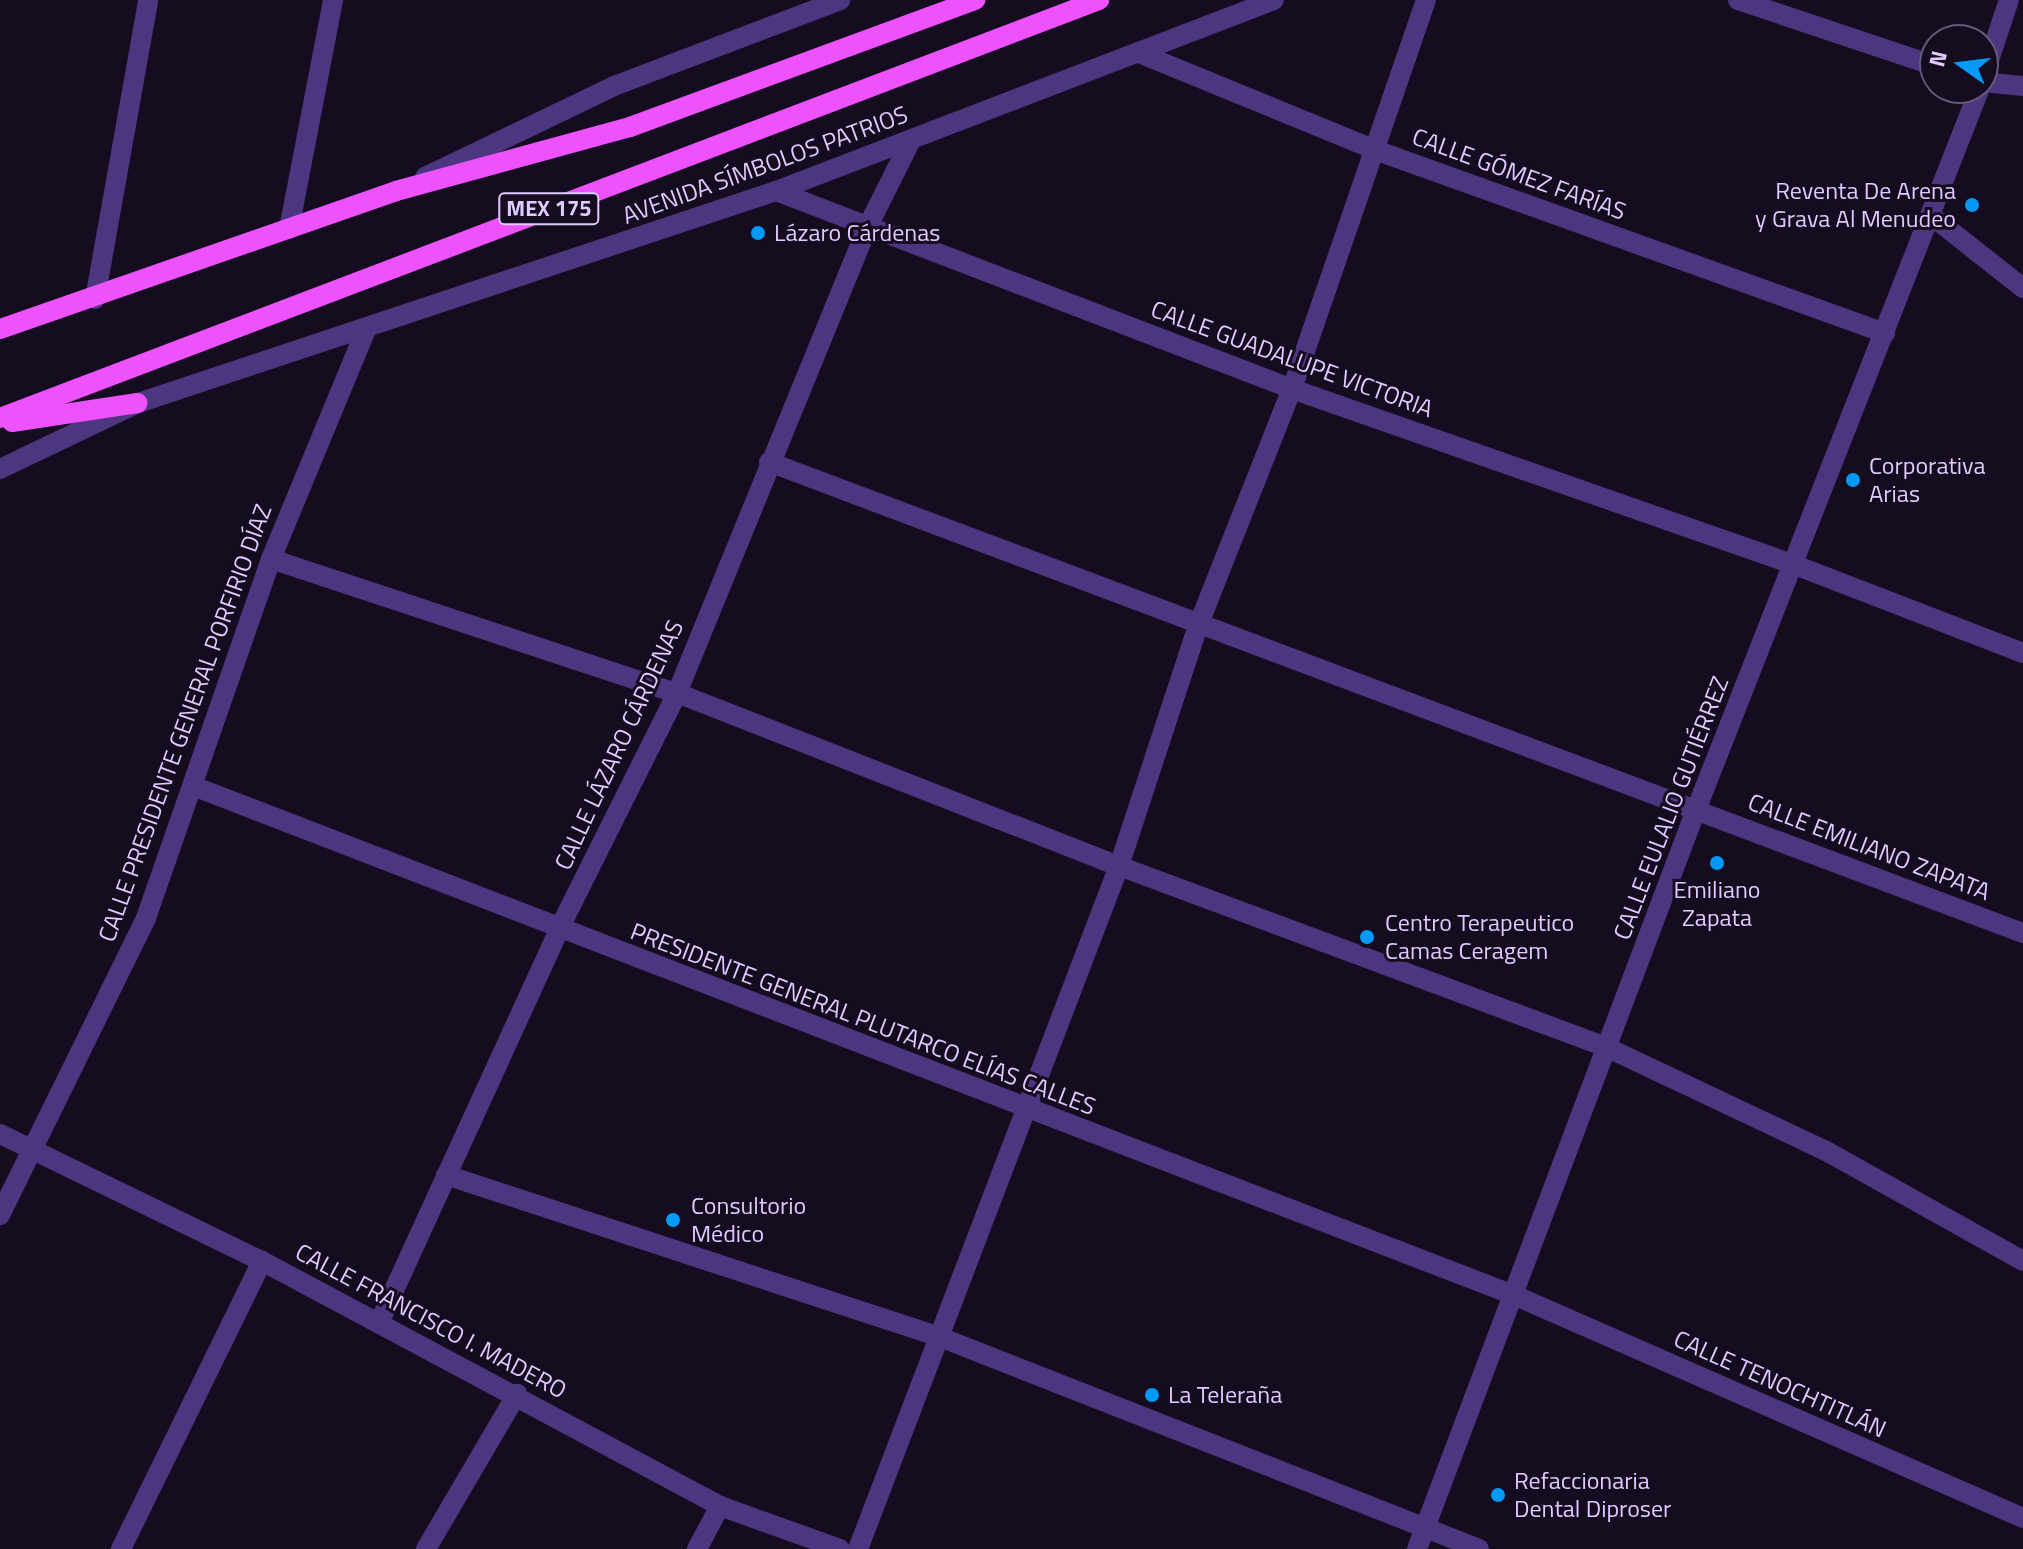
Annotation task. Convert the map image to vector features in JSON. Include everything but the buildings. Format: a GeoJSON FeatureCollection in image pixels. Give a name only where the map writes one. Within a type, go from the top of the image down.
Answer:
{"type":"FeatureCollection","features":[{"type":"Feature","properties":{"kind":"main road","name":"MEX 175"},"geometry":{"type":"LineString","coordinates":[[0,343],[31,321],[396,191],[630,127],[975,0]]}},
{"type":"Feature","properties":{"kind":"main road","name":"AVENIDA SÍMBOLOS PATRIOS"},"geometry":{"type":"LineString","coordinates":[[0,418],[1099,0]]}},
{"type":"Feature","properties":{"kind":"main road"},"geometry":{"type":"LineString","coordinates":[[0,329],[31,321]]}},
{"type":"Feature","properties":{"kind":"main road"},"geometry":{"type":"LineString","coordinates":[[0,424],[138,403]]}},
{"type":"Feature","properties":{"kind":"street"},"geometry":{"type":"LineString","coordinates":[[95,299],[148,0]]}},
{"type":"Feature","properties":{"kind":"street"},"geometry":{"type":"LineString","coordinates":[[289,229],[333,0]]}},
{"type":"Feature","properties":{"kind":"street"},"geometry":{"type":"LineString","coordinates":[[396,191],[614,86],[840,0]]}},
{"type":"Feature","properties":{"kind":"street","name":"AVENIDA SÍMBOLOS PATRIOS"},"geometry":{"type":"LineString","coordinates":[[0,469],[138,403],[366,330],[776,191],[1274,0]]}},
{"type":"Feature","properties":{"kind":"street"},"geometry":{"type":"LineString","coordinates":[[858,1549],[1023,1109],[1119,866],[1198,626],[1292,389],[1426,0]]}},
{"type":"Feature","properties":{"kind":"street"},"geometry":{"type":"LineString","coordinates":[[1738,0],[1919,61]]}},
{"type":"Feature","properties":{"kind":"street"},"geometry":{"type":"LineString","coordinates":[[1999,31],[2009,0]]}},
{"type":"Feature","properties":{"kind":"street","name":"CALLE GÓMEZ FARÍAS"},"geometry":{"type":"LineString","coordinates":[[1139,53],[1375,150],[1885,333]]}},
{"type":"Feature","properties":{"kind":"street"},"geometry":{"type":"LineString","coordinates":[[1999,82],[2023,86]]}},
{"type":"Feature","properties":{"kind":"street","name":"CALLE EULALIO GUTIÉRREZ"},"geometry":{"type":"LineString","coordinates":[[1417,1549],[1516,1296],[1696,810],[1933,217],[1974,104]]}},
{"type":"Feature","properties":{"kind":"street","name":"CALLE LÁZARO CÁRDENAS"},"geometry":{"type":"LineString","coordinates":[[379,1323],[559,929],[677,693],[867,228],[911,140]]}},
{"type":"Feature","properties":{"kind":"street","name":"CALLE GUADALUPE VICTORIA"},"geometry":{"type":"LineString","coordinates":[[776,191],[1292,389],[1795,565],[2023,653]]}},
{"type":"Feature","properties":{"kind":"street"},"geometry":{"type":"LineString","coordinates":[[1933,217],[2023,288]]}},
{"type":"Feature","properties":{"kind":"street","name":"CALLE PRESIDENTE GENERAL PORFIRIO DÍAZ"},"geometry":{"type":"LineString","coordinates":[[0,1215],[146,918],[271,559],[366,330]]}},
{"type":"Feature","properties":{"kind":"street","name":"CALLE EMILIANO ZAPATA"},"geometry":{"type":"LineString","coordinates":[[769,462],[1198,626],[2023,933]]}},
{"type":"Feature","properties":{"kind":"street"},"geometry":{"type":"LineString","coordinates":[[271,559],[677,693],[1119,866],[1606,1047],[1828,1152],[2023,1261]]}},
{"type":"Feature","properties":{"kind":"street","name":"PRESIDENTE GENERAL PLUTARCO ELÍAS CALLES"},"geometry":{"type":"LineString","coordinates":[[193,786],[1023,1109],[1516,1296]]}},
{"type":"Feature","properties":{"kind":"street","name":"CALLE FRANCISCO I. MADERO"},"geometry":{"type":"LineString","coordinates":[[0,1134],[262,1261],[517,1394],[720,1506],[840,1549]]}},
{"type":"Feature","properties":{"kind":"street"},"geometry":{"type":"LineString","coordinates":[[446,1175],[940,1337],[1479,1549]]}},
{"type":"Feature","properties":{"kind":"street"},"geometry":{"type":"LineString","coordinates":[[121,1549],[262,1261]]}},
{"type":"Feature","properties":{"kind":"street","name":"CALLE TENOCHTITLÁN"},"geometry":{"type":"LineString","coordinates":[[1516,1296],[2023,1518]]}},
{"type":"Feature","properties":{"kind":"street"},"geometry":{"type":"LineString","coordinates":[[426,1549],[517,1394]]}},
{"type":"Feature","properties":{"kind":"street"},"geometry":{"type":"LineString","coordinates":[[697,1549],[720,1506]]}},
{"type":"Feature","properties":{"kind":"place","name":"Reventa De Arena y Grava Al Menudeo"},"geometry":{"type":"Point","coordinates":[1972,205]}},
{"type":"Feature","properties":{"kind":"place","name":"Lázaro Cárdenas"},"geometry":{"type":"Point","coordinates":[758,233]}},
{"type":"Feature","properties":{"kind":"place","name":"Corporativa Arias"},"geometry":{"type":"Point","coordinates":[1853,480]}},
{"type":"Feature","properties":{"kind":"place","name":"Emiliano Zapata"},"geometry":{"type":"Point","coordinates":[1717,863]}},
{"type":"Feature","properties":{"kind":"place","name":"Centro Terapeutico Camas Ceragem"},"geometry":{"type":"Point","coordinates":[1367,937]}},
{"type":"Feature","properties":{"kind":"place","name":"Consultorio Médico"},"geometry":{"type":"Point","coordinates":[673,1220]}},
{"type":"Feature","properties":{"kind":"place","name":"La Teleraña"},"geometry":{"type":"Point","coordinates":[1152,1395]}},
{"type":"Feature","properties":{"kind":"place","name":"Refaccionaria Dental Diproser"},"geometry":{"type":"Point","coordinates":[1498,1495]}}]}
